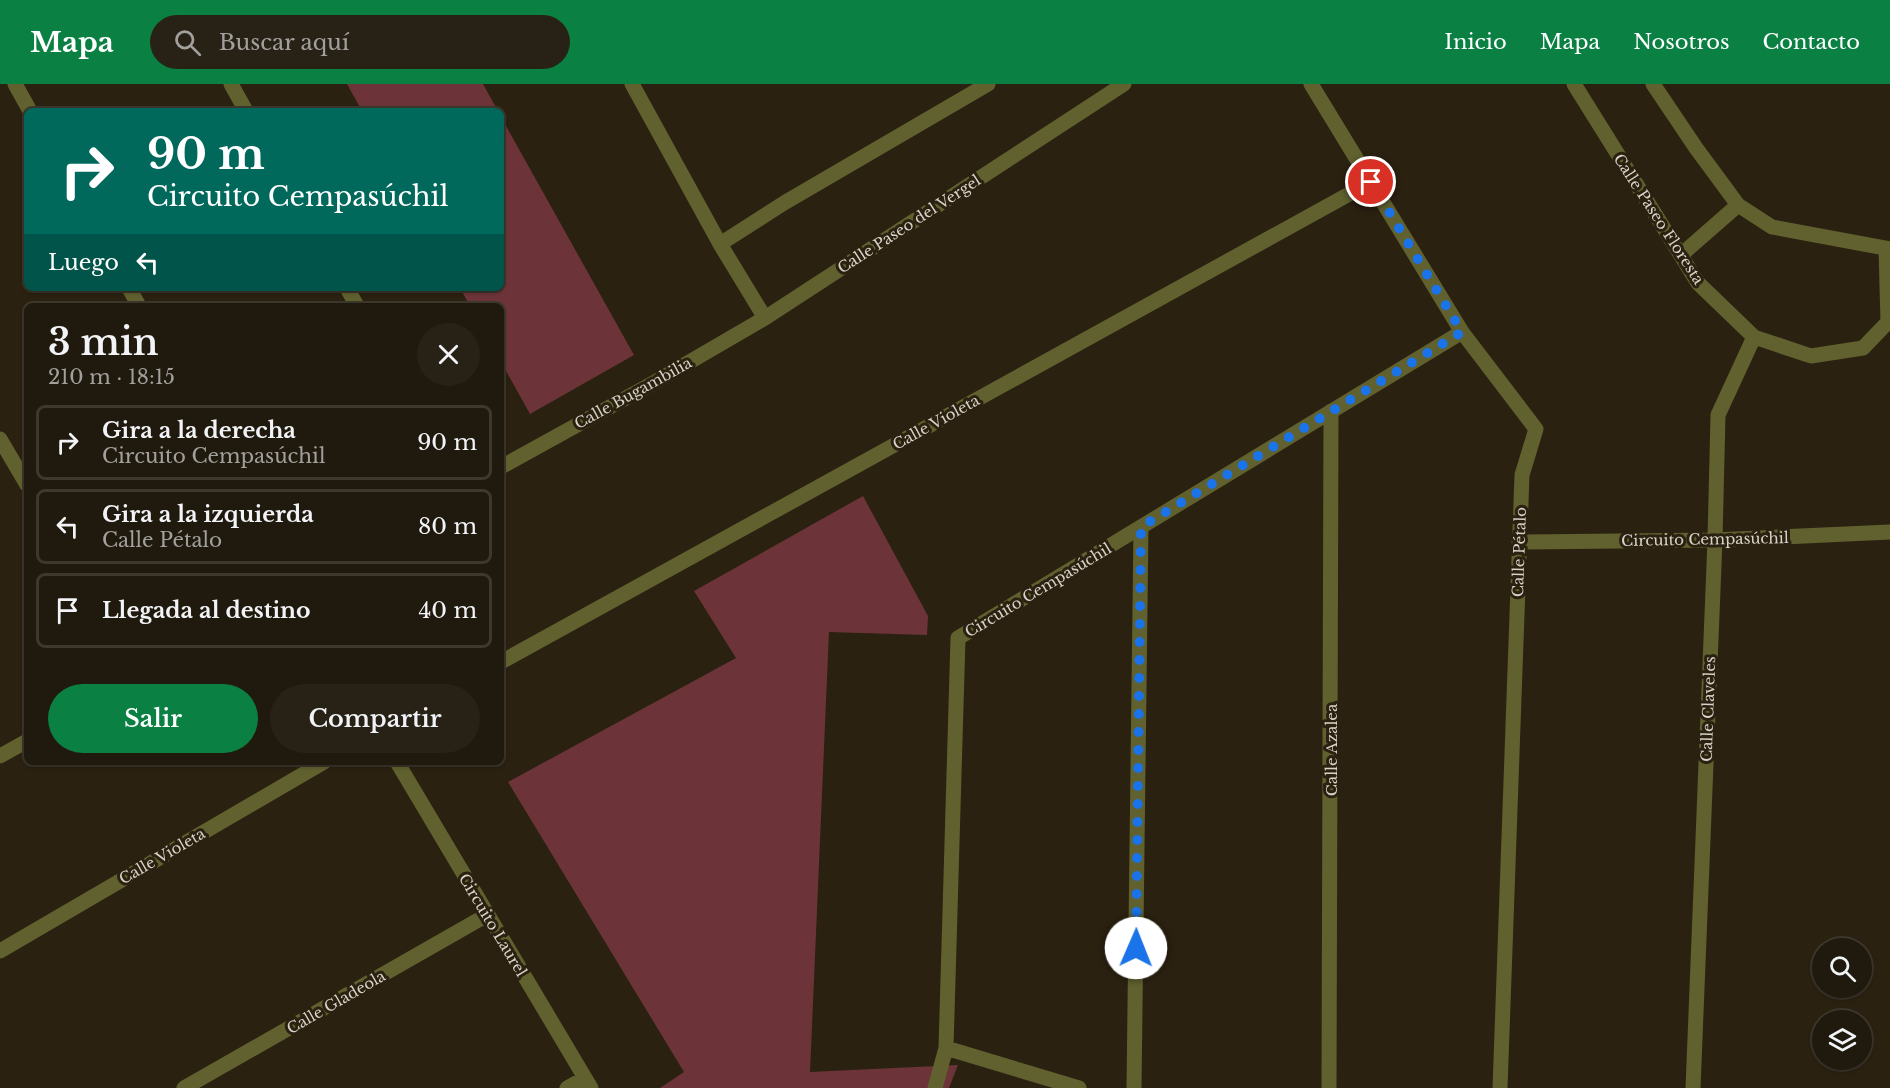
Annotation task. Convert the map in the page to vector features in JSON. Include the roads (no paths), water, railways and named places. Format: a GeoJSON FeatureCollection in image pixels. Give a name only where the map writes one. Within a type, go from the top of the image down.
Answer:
{"type":"FeatureCollection","features":[{"type":"Feature","properties":{"kind":"street"},"geometry":{"type":"LineString","coordinates":[[15,84],[28,108]]}},
{"type":"Feature","properties":{"kind":"street"},"geometry":{"type":"LineString","coordinates":[[231,84],[244,108]]}},
{"type":"Feature","properties":{"kind":"street"},"geometry":{"type":"LineString","coordinates":[[632,84],[720,244],[765,318]]}},
{"type":"Feature","properties":{"kind":"street"},"geometry":{"type":"LineString","coordinates":[[720,244],[784,203],[988,84]]}},
{"type":"Feature","properties":{"kind":"street","name":"Calle Paseo del Vergel"},"geometry":{"type":"LineString","coordinates":[[765,318],[1124,84]]}},
{"type":"Feature","properties":{"kind":"street","name":"Calle Pétalo"},"geometry":{"type":"LineString","coordinates":[[1311,84],[1462,332],[1536,429],[1522,475],[1500,1088]]}},
{"type":"Feature","properties":{"kind":"street","name":"Calle Paseo Floresta"},"geometry":{"type":"LineString","coordinates":[[1574,84],[1698,283],[1754,337],[1811,356],[1863,348],[1889,322]]}},
{"type":"Feature","properties":{"kind":"street"},"geometry":{"type":"LineString","coordinates":[[1653,84],[1738,206],[1772,227],[1888,249],[1889,322]]}},
{"type":"Feature","properties":{"kind":"street","name":"Calle Violeta"},"geometry":{"type":"LineString","coordinates":[[504,661],[1371,182]]}},
{"type":"Feature","properties":{"kind":"street"},"geometry":{"type":"LineString","coordinates":[[1681,255],[1738,206]]}},
{"type":"Feature","properties":{"kind":"street","name":"Calle Bugambilia"},"geometry":{"type":"LineString","coordinates":[[504,465],[765,318]]}},
{"type":"Feature","properties":{"kind":"street","name":"Circuito Cempasúchil"},"geometry":{"type":"LineString","coordinates":[[946,1048],[958,638],[1462,332]]}},
{"type":"Feature","properties":{"kind":"street","name":"Calle Claveles"},"geometry":{"type":"LineString","coordinates":[[1693,1088],[1718,416],[1754,337]]}},
{"type":"Feature","properties":{"kind":"street","name":"Calle Azalea"},"geometry":{"type":"LineString","coordinates":[[1329,1088],[1331,411]]}},
{"type":"Feature","properties":{"kind":"street"},"geometry":{"type":"LineString","coordinates":[[0,439],[24,480]]}},
{"type":"Feature","properties":{"kind":"street"},"geometry":{"type":"LineString","coordinates":[[1134,1088],[1141,527]]}},
{"type":"Feature","properties":{"kind":"street","name":"Circuito Cempasúchil"},"geometry":{"type":"LineString","coordinates":[[1520,542],[1715,540],[1890,532]]}},
{"type":"Feature","properties":{"kind":"street"},"geometry":{"type":"LineString","coordinates":[[0,756],[24,743]]}},
{"type":"Feature","properties":{"kind":"street","name":"Calle Violeta"},"geometry":{"type":"LineString","coordinates":[[0,951],[319,765]]}},
{"type":"Feature","properties":{"kind":"street","name":"Circuito Laurel"},"geometry":{"type":"LineString","coordinates":[[399,765],[588,1083]]}},
{"type":"Feature","properties":{"kind":"street","name":"Calle Gladeola"},"geometry":{"type":"LineString","coordinates":[[184,1088],[487,915]]}},
{"type":"Feature","properties":{"kind":"street"},"geometry":{"type":"LineString","coordinates":[[935,1088],[946,1048],[1079,1088]]}},
{"type":"Feature","properties":{"kind":"street"},"geometry":{"type":"LineString","coordinates":[[567,1088],[588,1083]]}}]}
